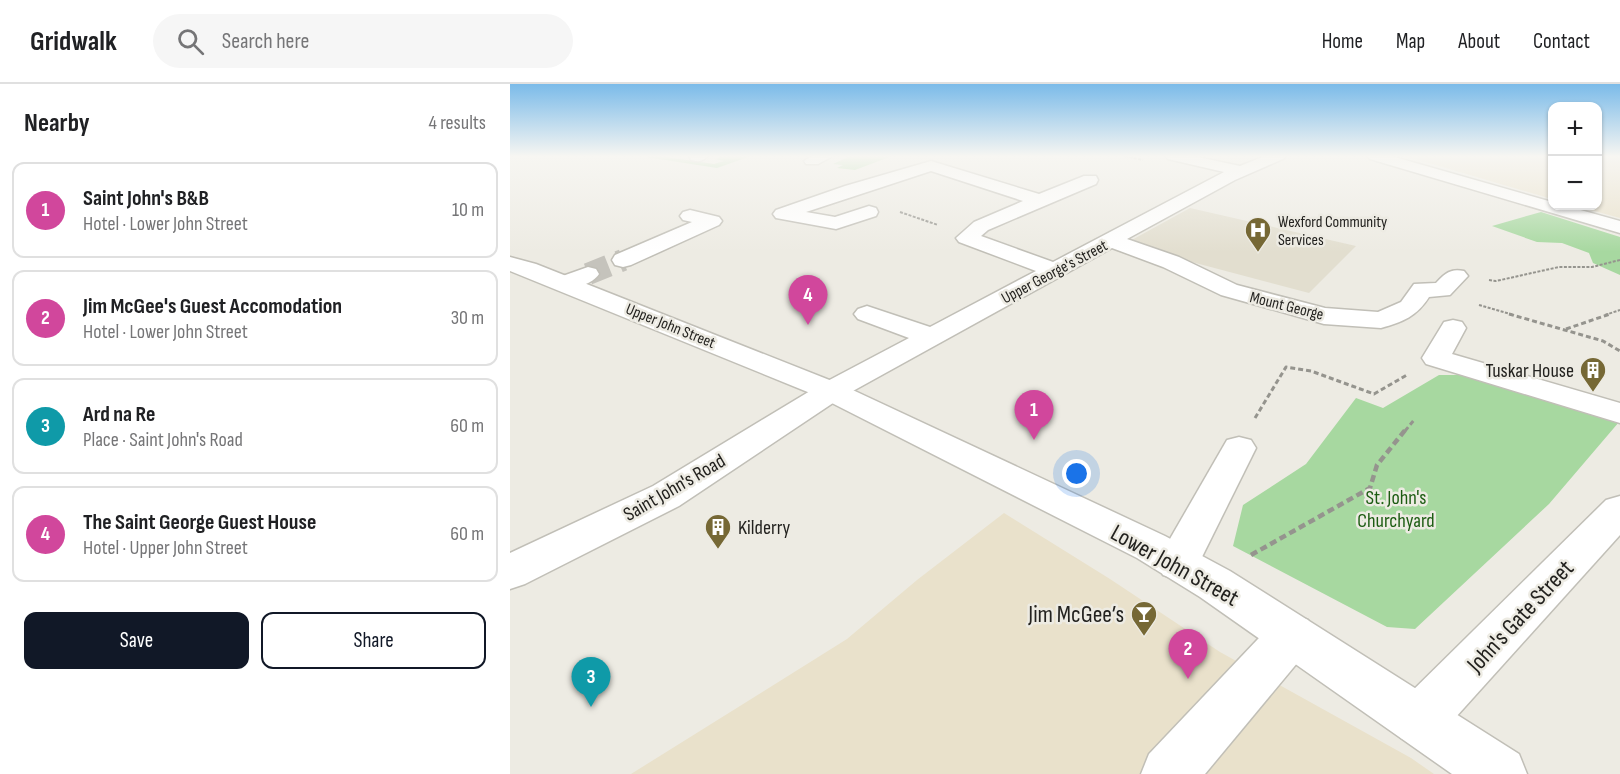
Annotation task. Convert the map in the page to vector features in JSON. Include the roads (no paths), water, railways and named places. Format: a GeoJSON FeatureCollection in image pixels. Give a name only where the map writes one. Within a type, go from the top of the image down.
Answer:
{"type":"FeatureCollection","features":[{"type":"Feature","properties":{"kind":"street"},"geometry":{"type":"LineString","coordinates":[[857,188],[783,214],[836,223],[869,212]]}},
{"type":"Feature","properties":{"kind":"street"},"geometry":{"type":"LineString","coordinates":[[1003,188],[1040,200]]}},
{"type":"Feature","properties":{"kind":"street"},"geometry":{"type":"LineString","coordinates":[[1054,270],[966,238],[981,226],[1070,188]]}},
{"type":"Feature","properties":{"kind":"street","name":"Upper George's Street"},"geometry":{"type":"LineString","coordinates":[[831,391],[1207,188]]}},
{"type":"Feature","properties":{"kind":"street"},"geometry":{"type":"LineString","coordinates":[[1501,188],[1548,200]]}},
{"type":"Feature","properties":{"kind":"street"},"geometry":{"type":"LineString","coordinates":[[1578,210],[1620,227]]}},
{"type":"Feature","properties":{"kind":"street"},"geometry":{"type":"LineString","coordinates":[[623,260],[712,221],[690,216]]}},
{"type":"Feature","properties":{"kind":"street","name":"Mount George"},"geometry":{"type":"LineString","coordinates":[[1112,241],[1171,262],[1229,290],[1324,316],[1381,320],[1410,307],[1422,289],[1449,283]]}},
{"type":"Feature","properties":{"kind":"street","name":"Upper John Street"},"geometry":{"type":"LineString","coordinates":[[510,264],[576,279],[831,391]]}},
{"type":"Feature","properties":{"kind":"street"},"geometry":{"type":"LineString","coordinates":[[867,314],[933,337]]}},
{"type":"Feature","properties":{"kind":"street"},"geometry":{"type":"LineString","coordinates":[[1453,328],[1436,358],[1620,413]]}},
{"type":"Feature","properties":{"kind":"street","name":"Lower John Street"},"geometry":{"type":"LineString","coordinates":[[831,391],[1140,542],[1215,584],[1499,774]]}},
{"type":"Feature","properties":{"kind":"street","name":"Saint John's Road"},"geometry":{"type":"LineString","coordinates":[[510,572],[666,496],[831,391]]}},
{"type":"Feature","properties":{"kind":"street"},"geometry":{"type":"LineString","coordinates":[[1178,563],[1239,448]]}},
{"type":"Feature","properties":{"kind":"street","name":"John's Gate Street"},"geometry":{"type":"LineString","coordinates":[[1419,720],[1620,510]]}},
{"type":"Feature","properties":{"kind":"street"},"geometry":{"type":"LineString","coordinates":[[1169,774],[1292,635]]}},
{"type":"Feature","properties":{"kind":"tunnel"},"geometry":{"type":"LineString","coordinates":[[588,274],[623,260]]}},
{"type":"Feature","properties":{"kind":"place","name":"Wexford Community Services"},"geometry":{"type":"Point","coordinates":[1258,253]}},
{"type":"Feature","properties":{"kind":"place","name":"The Saint George Guest House"},"geometry":{"type":"Point","coordinates":[808,325]}},
{"type":"Feature","properties":{"kind":"place","name":"Tuskar House"},"geometry":{"type":"Point","coordinates":[1593,393]}},
{"type":"Feature","properties":{"kind":"place","name":"Saint John's B&B"},"geometry":{"type":"Point","coordinates":[1034,440]}},
{"type":"Feature","properties":{"kind":"place","name":"Kilderry"},"geometry":{"type":"Point","coordinates":[718,550]}},
{"type":"Feature","properties":{"kind":"place","name":"Jim McGee’s"},"geometry":{"type":"Point","coordinates":[1144,637]}},
{"type":"Feature","properties":{"kind":"place","name":"Jim McGee's Guest Accomodation"},"geometry":{"type":"Point","coordinates":[1188,679]}},
{"type":"Feature","properties":{"kind":"place","name":"Ard na Re"},"geometry":{"type":"Point","coordinates":[591,707]}},
{"type":"Feature","properties":{"kind":"park label","name":"St. John's Churchyard"},"geometry":{"type":"Point","coordinates":[1396,508]}}]}
